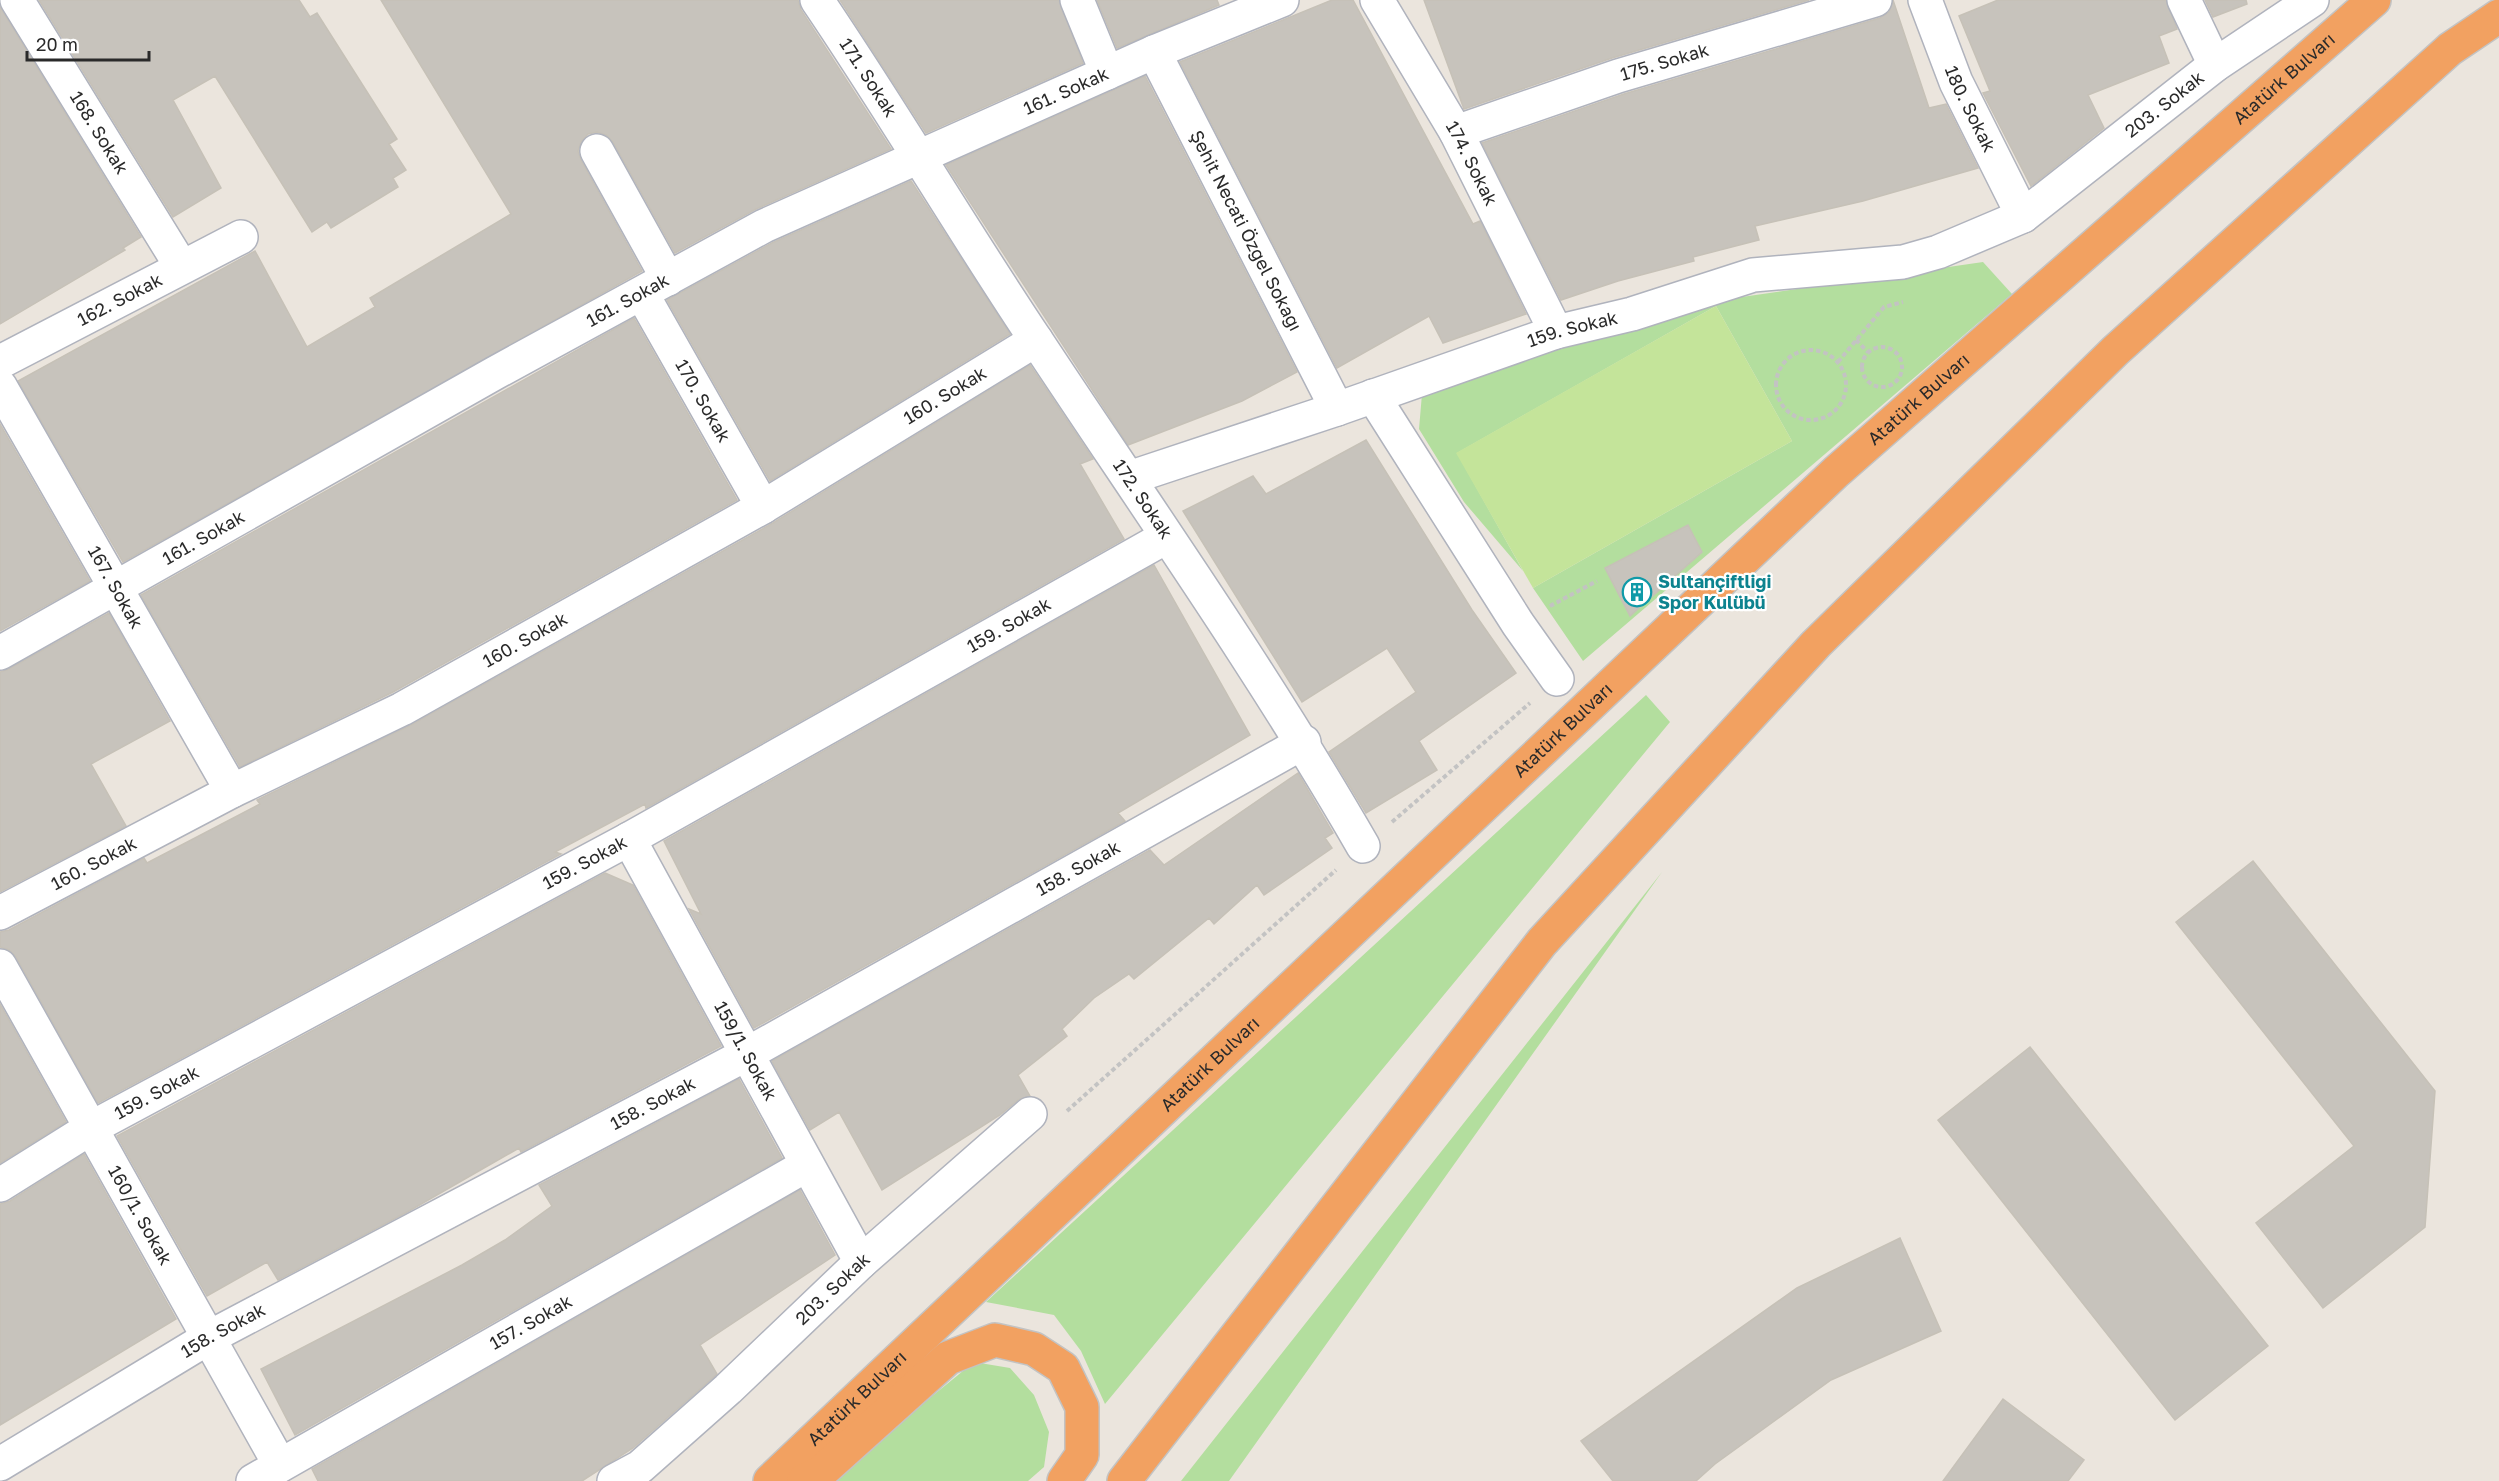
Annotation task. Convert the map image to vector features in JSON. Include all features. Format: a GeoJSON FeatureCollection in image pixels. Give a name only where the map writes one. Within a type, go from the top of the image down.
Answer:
{"type":"FeatureCollection","features":[{"type":"Feature","properties":{"kind":"highway","name":"Atatürk Bulvarı"},"geometry":{"type":"LineString","coordinates":[[770,1481],[1836,472],[2374,0]]}},
{"type":"Feature","properties":{"kind":"highway"},"geometry":{"type":"LineString","coordinates":[[1124,1481],[1542,942],[1815,644],[2115,351],[2450,49],[2499,16]]}},
{"type":"Feature","properties":{"kind":"highway"},"geometry":{"type":"LineString","coordinates":[[804,1481],[820,1473],[948,1358],[995,1340],[1034,1349],[1064,1368],[1082,1407],[1082,1455],[1064,1481]]}},
{"type":"Feature","properties":{"kind":"street","name":"168. Sokak"},"geometry":{"type":"LineString","coordinates":[[17,0],[181,266]]}},
{"type":"Feature","properties":{"kind":"street","name":"171. Sokak"},"geometry":{"type":"LineString","coordinates":[[817,0],[886,101],[917,156]]}},
{"type":"Feature","properties":{"kind":"street"},"geometry":{"type":"LineString","coordinates":[[1077,0],[1107,73]]}},
{"type":"Feature","properties":{"kind":"street","name":"161. Sokak"},"geometry":{"type":"LineString","coordinates":[[0,653],[484,379],[764,226],[1154,52],[1282,0]]}},
{"type":"Feature","properties":{"kind":"street","name":"174. Sokak"},"geometry":{"type":"LineString","coordinates":[[1377,0],[1456,132],[1556,332]]}},
{"type":"Feature","properties":{"kind":"street","name":"175. Sokak"},"geometry":{"type":"LineString","coordinates":[[1456,132],[1618,76],[1875,0]]}},
{"type":"Feature","properties":{"kind":"street","name":"180. Sokak"},"geometry":{"type":"LineString","coordinates":[[1925,0],[1956,82],[2023,216]]}},
{"type":"Feature","properties":{"kind":"street"},"geometry":{"type":"LineString","coordinates":[[2184,0],[2215,65]]}},
{"type":"Feature","properties":{"kind":"street","name":"203. Sokak"},"geometry":{"type":"LineString","coordinates":[[2023,216],[2215,65],[2312,0]]}},
{"type":"Feature","properties":{"kind":"street","name":"Şehit Necati Özgel Sokağı"},"geometry":{"type":"LineString","coordinates":[[1154,52],[1337,409]]}},
{"type":"Feature","properties":{"kind":"street","name":"170. Sokak"},"geometry":{"type":"LineString","coordinates":[[597,151],[655,287],[763,507]]}},
{"type":"Feature","properties":{"kind":"street","name":"172. Sokak"},"geometry":{"type":"LineString","coordinates":[[917,156],[1166,537],[1304,742],[1363,846]]}},
{"type":"Feature","properties":{"kind":"street","name":"159. Sokak"},"geometry":{"type":"LineString","coordinates":[[1129,478],[1337,409],[1556,332],[1632,314],[1753,275],[1903,262],[1938,252],[2023,216]]}},
{"type":"Feature","properties":{"kind":"street","name":"162. Sokak"},"geometry":{"type":"LineString","coordinates":[[0,362],[181,266],[241,237]]}},
{"type":"Feature","properties":{"kind":"street","name":"160. Sokak"},"geometry":{"type":"LineString","coordinates":[[0,914],[232,791],[402,709],[763,507],[1036,340]]}},
{"type":"Feature","properties":{"kind":"street","name":"167. Sokak"},"geometry":{"type":"LineString","coordinates":[[0,386],[114,589],[232,791]]}},
{"type":"Feature","properties":{"kind":"street"},"geometry":{"type":"LineString","coordinates":[[1373,396],[1518,624],[1557,679]]}},
{"type":"Feature","properties":{"kind":"street","name":"159. Sokak"},"geometry":{"type":"LineString","coordinates":[[0,1185],[91,1128],[629,839],[1166,537]]}},
{"type":"Feature","properties":{"kind":"street","name":"158. Sokak"},"geometry":{"type":"LineString","coordinates":[[0,1464],[208,1338],[747,1054],[1304,742]]}},
{"type":"Feature","properties":{"kind":"street","name":"159/1. Sokak"},"geometry":{"type":"LineString","coordinates":[[629,839],[861,1262]]}},
{"type":"Feature","properties":{"kind":"street","name":"160/1. Sokak"},"geometry":{"type":"LineString","coordinates":[[0,966],[208,1338],[267,1473]]}},
{"type":"Feature","properties":{"kind":"street","name":"203. Sokak"},"geometry":{"type":"LineString","coordinates":[[627,1474],[728,1389],[861,1262],[1044,1116]]}},
{"type":"Feature","properties":{"kind":"street","name":"157. Sokak"},"geometry":{"type":"LineString","coordinates":[[267,1473],[807,1165]]}},
{"type":"Feature","properties":{"kind":"path"},"geometry":{"type":"LineString","coordinates":[[1838,362],[1884,307],[1908,301]]}},
{"type":"Feature","properties":{"kind":"path"},"geometry":{"type":"LineString","coordinates":[[1856,340],[1868,352]]}},
{"type":"Feature","properties":{"kind":"path"},"geometry":{"type":"LineString","coordinates":[[1878,348],[1888,349],[1897,354],[1901,364],[1901,374],[1895,383],[1886,387],[1875,386],[1866,380],[1862,371],[1863,361],[1868,352],[1878,348]]}},
{"type":"Feature","properties":{"kind":"path"},"geometry":{"type":"LineString","coordinates":[[1818,350],[1838,362],[1846,383],[1845,394],[1833,413],[1811,420],[1800,418],[1781,404],[1776,381],[1786,360],[1795,353],[1818,350]]}},
{"type":"Feature","properties":{"kind":"path"},"geometry":{"type":"LineString","coordinates":[[1518,624],[1597,581]]}},
{"type":"Feature","properties":{"kind":"path"},"geometry":{"type":"LineString","coordinates":[[1044,1116],[1443,781],[1557,679]]}},
{"type":"Feature","properties":{"kind":"green space"},"geometry":{"type":"Polygon","coordinates":[[[1983,262],[2012,294],[1583,661],[1533,588],[1792,441],[1716,306],[1457,453],[1523,571],[1464,502],[1419,429],[1422,394],[1567,345],[1721,300],[1983,262]]]}},
{"type":"Feature","properties":{"kind":"green space"},"geometry":{"type":"Polygon","coordinates":[[[1716,306],[1792,441],[1533,588],[1456,453],[1716,306]]]}},
{"type":"Feature","properties":{"kind":"green space"},"geometry":{"type":"Polygon","coordinates":[[[1646,695],[1670,722],[1105,1404],[1081,1351],[1054,1315],[986,1302],[1646,695]]]}},
{"type":"Feature","properties":{"kind":"green space"},"geometry":{"type":"Polygon","coordinates":[[[1662,872],[1229,1481],[1181,1481],[1662,872]]]}},
{"type":"Feature","properties":{"kind":"green space"},"geometry":{"type":"Polygon","coordinates":[[[974,1362],[1010,1368],[1034,1395],[1049,1432],[1044,1467],[1028,1481],[828,1481],[974,1362]]]}},
{"type":"Feature","properties":{"kind":"building"},"geometry":{"type":"Polygon","coordinates":[[[39,0],[299,0],[310,17],[317,13],[397,139],[389,144],[406,170],[393,178],[398,187],[331,228],[327,222],[312,232],[215,76],[173,100],[221,188],[173,217],[39,0]]]}},
{"type":"Feature","properties":{"kind":"building"},"geometry":{"type":"Polygon","coordinates":[[[381,0],[798,0],[801,10],[891,149],[756,209],[675,253],[613,142],[606,135],[597,132],[588,134],[581,142],[578,151],[581,160],[642,271],[123,562],[18,381],[255,251],[307,347],[375,307],[370,298],[511,214],[381,0]]]}},
{"type":"Feature","properties":{"kind":"building"},"geometry":{"type":"Polygon","coordinates":[[[840,0],[1059,0],[1083,63],[926,133],[840,0]]]}},
{"type":"Feature","properties":{"kind":"building"},"geometry":{"type":"Polygon","coordinates":[[[1097,0],[1217,0],[1219,5],[1117,48],[1097,0]]]}},
{"type":"Feature","properties":{"kind":"building"},"geometry":{"type":"Polygon","coordinates":[[[1332,0],[1353,0],[1473,224],[1480,221],[1526,314],[1443,343],[1429,316],[1337,368],[1180,62],[1332,0]]]}},
{"type":"Feature","properties":{"kind":"building"},"geometry":{"type":"Polygon","coordinates":[[[1424,0],[1809,0],[1612,58],[1464,109],[1424,0]]]}},
{"type":"Feature","properties":{"kind":"building"},"geometry":{"type":"Polygon","coordinates":[[[1893,0],[1929,108],[1946,104],[1978,168],[1863,201],[1755,226],[1759,240],[1693,257],[1694,261],[1618,281],[1561,300],[1482,143],[1624,94],[1880,18],[1889,12],[1893,0]]]}},
{"type":"Feature","properties":{"kind":"building"},"geometry":{"type":"Polygon","coordinates":[[[1998,0],[2166,0],[2177,29],[2159,36],[2169,63],[2088,95],[2104,128],[2031,186],[1983,93],[1990,91],[1959,16],[1998,0]]]}},
{"type":"Feature","properties":{"kind":"building"},"geometry":{"type":"Polygon","coordinates":[[[2205,0],[2246,0],[2247,4],[2213,17],[2205,0]]]}},
{"type":"Feature","properties":{"kind":"building"},"geometry":{"type":"Polygon","coordinates":[[[0,7],[141,237],[123,248],[125,250],[0,324],[0,7]]]}},
{"type":"Feature","properties":{"kind":"building"},"geometry":{"type":"Polygon","coordinates":[[[1145,76],[1297,372],[1242,401],[1128,445],[946,165],[1145,76]]]}},
{"type":"Feature","properties":{"kind":"building"},"geometry":{"type":"Polygon","coordinates":[[[911,181],[1010,334],[770,481],[667,300],[772,243],[911,181]]]}},
{"type":"Feature","properties":{"kind":"building"},"geometry":{"type":"Polygon","coordinates":[[[634,318],[737,500],[393,692],[240,767],[141,595],[634,318]]]}},
{"type":"Feature","properties":{"kind":"building"},"geometry":{"type":"Polygon","coordinates":[[[1030,365],[1093,459],[1080,464],[1124,539],[646,808],[645,804],[555,852],[561,854],[98,1103],[16,957],[9,950],[0,947],[0,932],[9,930],[144,858],[147,863],[260,804],[257,800],[411,725],[773,523],[1030,365]]]}},
{"type":"Feature","properties":{"kind":"building"},"geometry":{"type":"Polygon","coordinates":[[[0,424],[90,581],[0,631],[0,424]]]}},
{"type":"Feature","properties":{"kind":"building"},"geometry":{"type":"Polygon","coordinates":[[[1366,440],[1472,610],[1516,673],[1419,741],[1437,770],[1366,813],[1329,752],[1416,692],[1387,648],[1302,702],[1183,511],[1253,476],[1266,494],[1366,440]]]}},
{"type":"Feature","properties":{"kind":"building","name":"Sultançiftliği Spor Kulübü"},"geometry":{"type":"Polygon","coordinates":[[[1688,525],[1702,552],[1630,616],[1605,568],[1688,525]]]}},
{"type":"Feature","properties":{"kind":"building"},"geometry":{"type":"Polygon","coordinates":[[[1154,565],[1250,735],[1118,813],[1125,821],[754,1028],[689,909],[701,914],[664,841],[1154,565]]]}},
{"type":"Feature","properties":{"kind":"building"},"geometry":{"type":"Polygon","coordinates":[[[109,613],[170,721],[91,764],[126,826],[0,892],[0,672],[109,613]]]}},
{"type":"Feature","properties":{"kind":"building"},"geometry":{"type":"Polygon","coordinates":[[[1298,773],[1333,833],[1325,838],[1332,848],[1264,895],[1257,885],[1214,924],[1209,918],[1134,979],[1129,974],[1094,998],[1062,1029],[1067,1036],[1018,1075],[1030,1096],[1018,1100],[1000,1115],[882,1190],[839,1112],[810,1130],[772,1061],[1150,850],[1164,865],[1298,773]]]}},
{"type":"Feature","properties":{"kind":"building"},"geometry":{"type":"Polygon","coordinates":[[[2253,861],[2435,1091],[2425,1227],[2323,1308],[2256,1223],[2354,1146],[2176,922],[2253,861]]]}},
{"type":"Feature","properties":{"kind":"building"},"geometry":{"type":"Polygon","coordinates":[[[605,873],[633,885],[721,1046],[521,1152],[519,1148],[409,1211],[278,1280],[267,1262],[207,1296],[117,1136],[605,873]]]}},
{"type":"Feature","properties":{"kind":"building"},"geometry":{"type":"Polygon","coordinates":[[[0,1004],[66,1122],[0,1163],[0,1004]]]}},
{"type":"Feature","properties":{"kind":"building"},"geometry":{"type":"Polygon","coordinates":[[[2030,1047],[2268,1346],[2175,1420],[1938,1120],[2030,1047]]]}},
{"type":"Feature","properties":{"kind":"building"},"geometry":{"type":"Polygon","coordinates":[[[739,1079],[782,1158],[295,1435],[261,1369],[462,1265],[505,1240],[552,1206],[539,1185],[739,1079]]]}},
{"type":"Feature","properties":{"kind":"building"},"geometry":{"type":"Polygon","coordinates":[[[84,1154],[176,1319],[0,1425],[0,1204],[10,1201],[84,1154]]]}},
{"type":"Feature","properties":{"kind":"building"},"geometry":{"type":"Polygon","coordinates":[[[800,1190],[835,1255],[700,1345],[717,1374],[633,1448],[582,1481],[318,1481],[312,1469],[800,1190]]]}},
{"type":"Feature","properties":{"kind":"building"},"geometry":{"type":"Polygon","coordinates":[[[1900,1238],[1941,1331],[1831,1380],[1715,1464],[1696,1481],[1613,1481],[1581,1441],[1797,1288],[1900,1238]]]}},
{"type":"Feature","properties":{"kind":"building"},"geometry":{"type":"Polygon","coordinates":[[[2003,1399],[2084,1460],[2068,1481],[1943,1481],[2003,1399]]]}},
{"type":"Feature","properties":{"kind":"place","name":"Sultançiftliği Spor Kulübü"},"geometry":{"type":"Point","coordinates":[1637,592]}}]}
